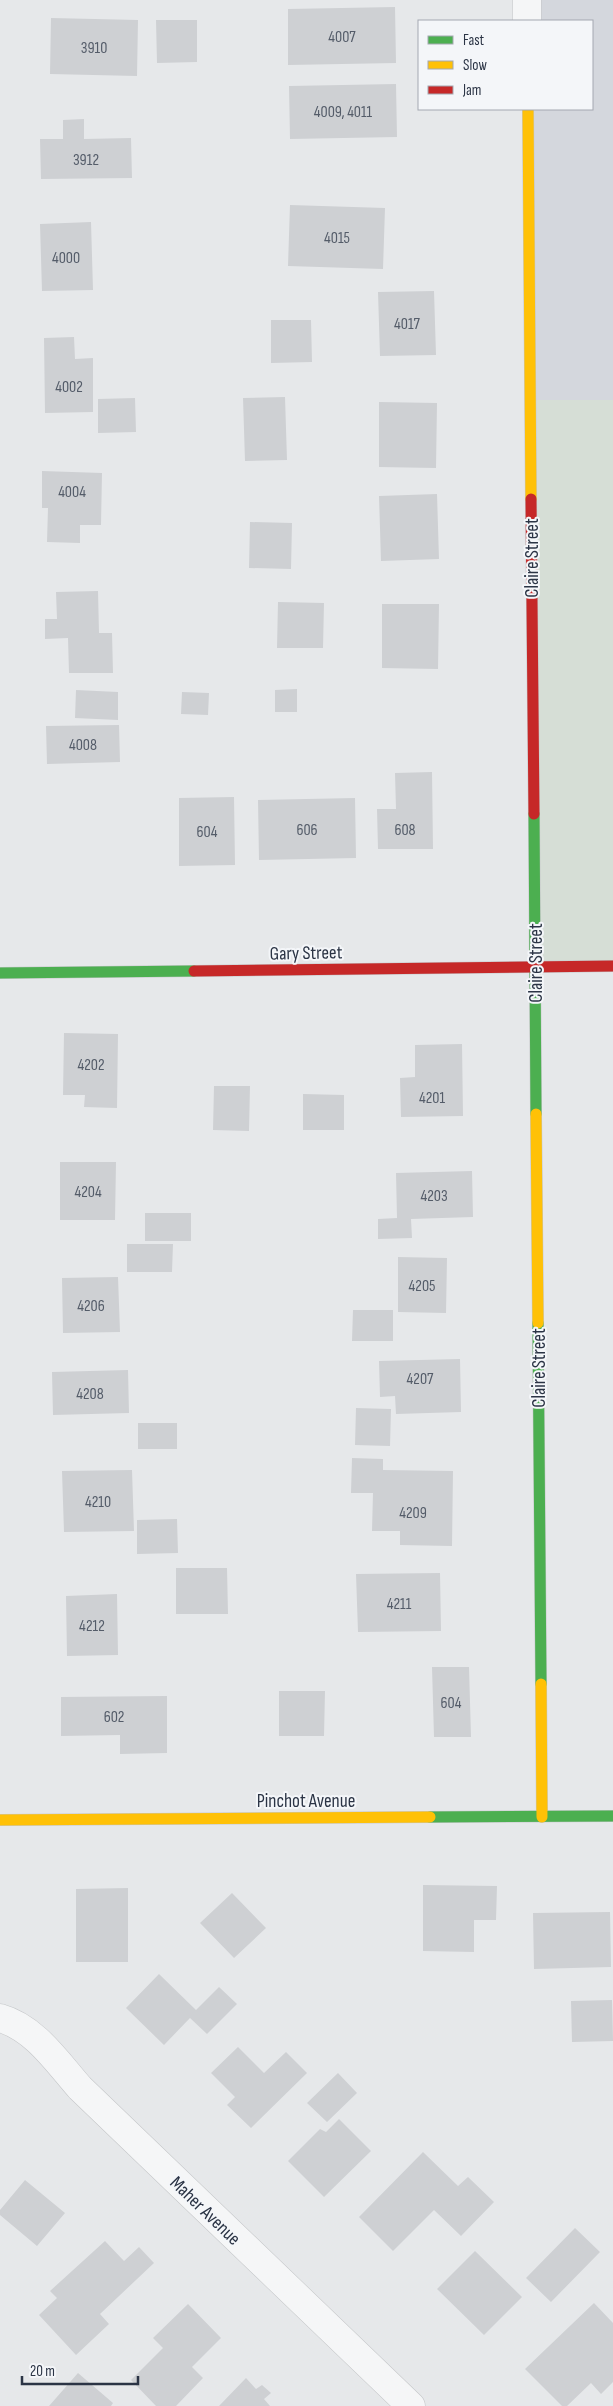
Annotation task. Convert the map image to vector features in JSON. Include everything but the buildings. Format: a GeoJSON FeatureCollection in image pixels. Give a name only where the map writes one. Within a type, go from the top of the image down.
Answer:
{"type":"FeatureCollection","features":[{"type":"Feature","properties":{"kind":"street"},"geometry":{"type":"LineString","coordinates":[[527,0],[527,20]]}},
{"type":"Feature","properties":{"kind":"street","name":"Claire Street"},"geometry":{"type":"LineString","coordinates":[[528,110],[542,1817]]}},
{"type":"Feature","properties":{"kind":"street","name":"Gary Street"},"geometry":{"type":"LineString","coordinates":[[0,973],[613,966]]}},
{"type":"Feature","properties":{"kind":"street","name":"Pinchot Avenue"},"geometry":{"type":"LineString","coordinates":[[0,1820],[613,1816]]}},
{"type":"Feature","properties":{"kind":"street","name":"Maher Avenue"},"geometry":{"type":"LineString","coordinates":[[0,2018],[9,2020],[31,2033],[80,2088],[411,2406]]}},
{"type":"Feature","properties":{"kind":"shaded area"},"geometry":{"type":"Polygon","coordinates":[[[527,0],[613,0],[613,400],[530,400],[528,110],[593,110],[593,20],[527,20],[527,0]]]}},
{"type":"Feature","properties":{"kind":"shaded area"},"geometry":{"type":"Polygon","coordinates":[[[530,400],[613,400],[613,966],[535,966],[530,400]]]}},
{"type":"Feature","properties":{"kind":"traffic: fast"},"geometry":{"type":"LineString","coordinates":[[534,814],[536,1114]]}},
{"type":"Feature","properties":{"kind":"traffic: fast"},"geometry":{"type":"LineString","coordinates":[[0,973],[194,971]]}},
{"type":"Feature","properties":{"kind":"traffic: fast"},"geometry":{"type":"LineString","coordinates":[[538,1323],[541,1684]]}},
{"type":"Feature","properties":{"kind":"traffic: fast"},"geometry":{"type":"LineString","coordinates":[[430,1817],[613,1816]]}},
{"type":"Feature","properties":{"kind":"traffic: slow"},"geometry":{"type":"LineString","coordinates":[[528,110],[531,499]]}},
{"type":"Feature","properties":{"kind":"traffic: slow"},"geometry":{"type":"LineString","coordinates":[[536,1114],[538,1323]]}},
{"type":"Feature","properties":{"kind":"traffic: slow"},"geometry":{"type":"LineString","coordinates":[[541,1684],[542,1817]]}},
{"type":"Feature","properties":{"kind":"traffic: slow"},"geometry":{"type":"LineString","coordinates":[[0,1820],[430,1817]]}},
{"type":"Feature","properties":{"kind":"traffic: jam"},"geometry":{"type":"LineString","coordinates":[[531,499],[534,814]]}},
{"type":"Feature","properties":{"kind":"traffic: jam"},"geometry":{"type":"LineString","coordinates":[[194,971],[613,966]]}}]}
